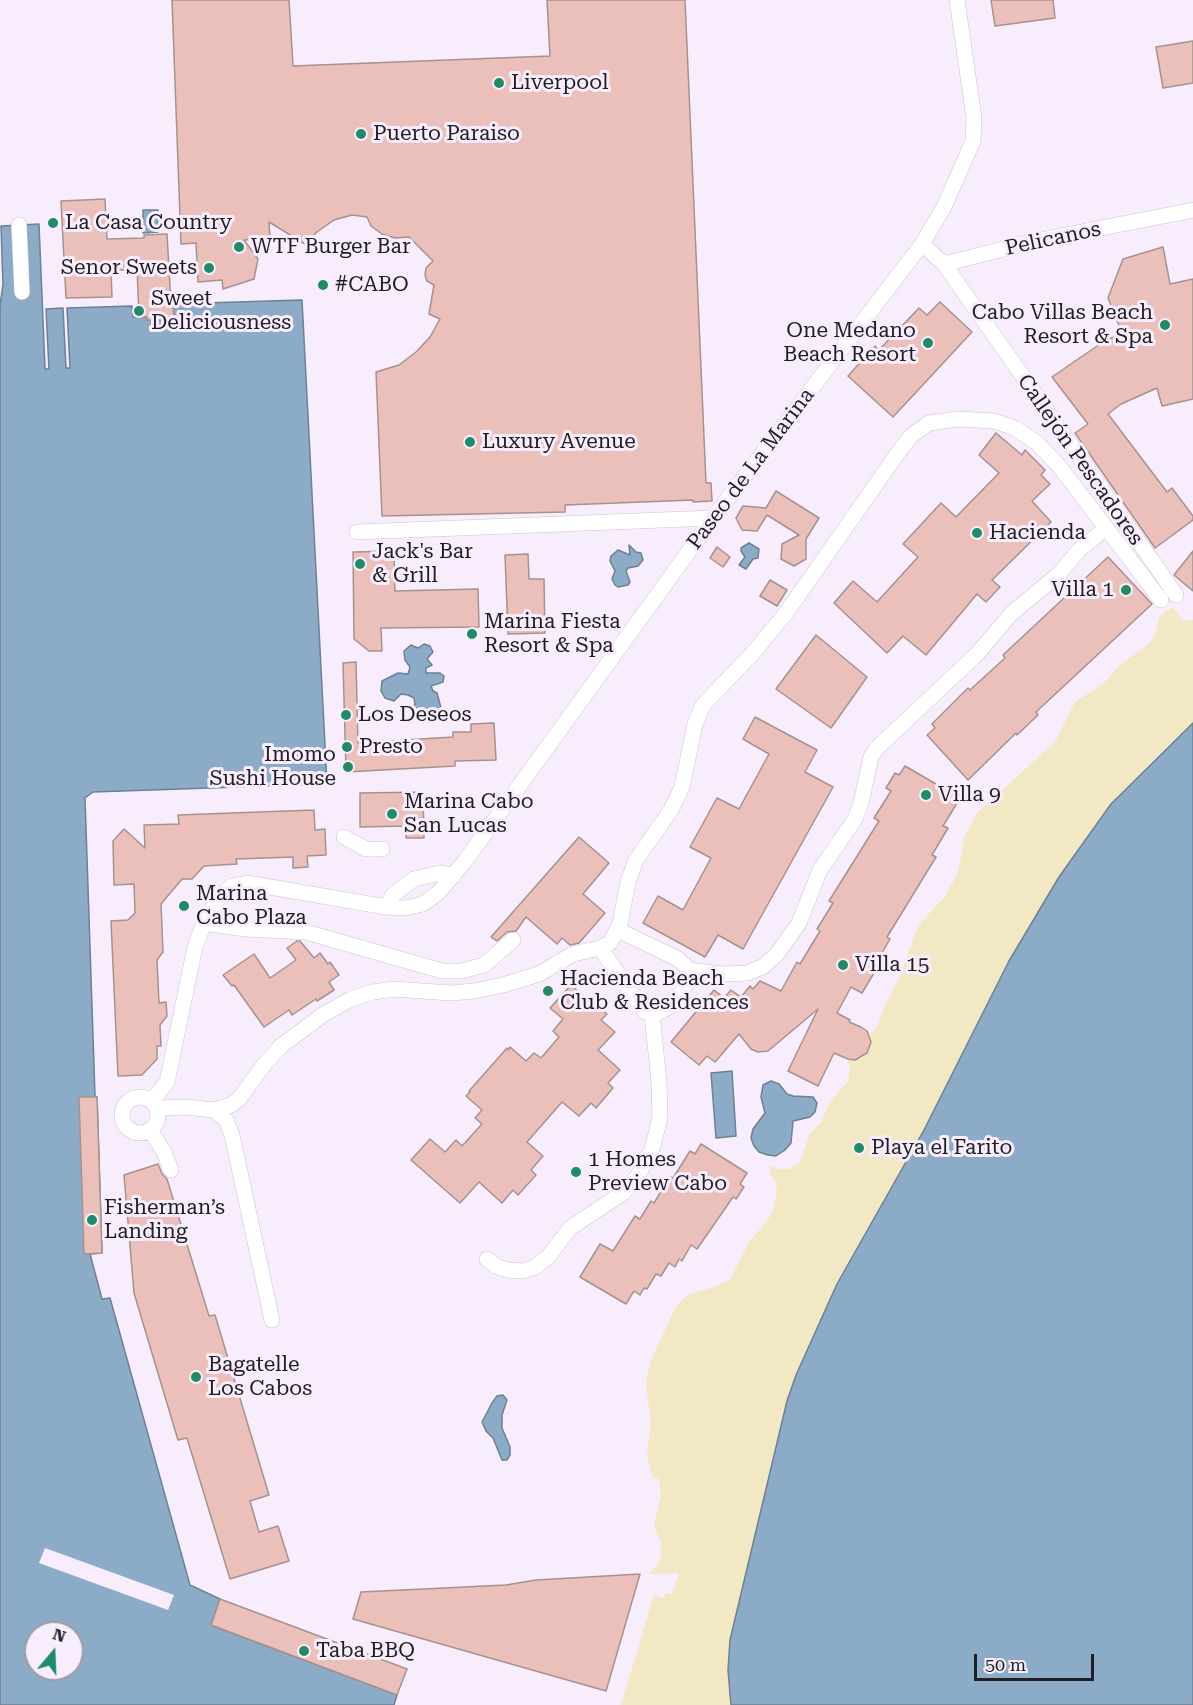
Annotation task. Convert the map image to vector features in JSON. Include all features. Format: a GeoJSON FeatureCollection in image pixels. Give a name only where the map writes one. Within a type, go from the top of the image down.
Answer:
{"type":"FeatureCollection","features":[{"type":"Feature","properties":{"kind":"street","name":"Paseo de La Marina"},"geometry":{"type":"LineString","coordinates":[[150,1130],[158,1120],[155,1105],[168,1077],[195,947],[204,923],[219,897],[228,889],[242,884],[252,884],[386,907],[418,906],[434,897],[454,875],[713,518],[922,244],[945,207],[969,153],[974,135],[974,118],[957,0]]}},
{"type":"Feature","properties":{"kind":"street","name":"Pelicanos"},"geometry":{"type":"LineString","coordinates":[[944,264],[1035,241],[1193,210]]}},
{"type":"Feature","properties":{"kind":"street"},"geometry":{"type":"LineString","coordinates":[[19,225],[22,292]]}},
{"type":"Feature","properties":{"kind":"street"},"geometry":{"type":"LineString","coordinates":[[922,244],[944,264]]}},
{"type":"Feature","properties":{"kind":"street","name":"Callejón Pescadores"},"geometry":{"type":"LineString","coordinates":[[944,264],[1168,598],[1106,528]]}},
{"type":"Feature","properties":{"kind":"street"},"geometry":{"type":"LineString","coordinates":[[171,1170],[164,1152],[150,1130],[143,1133],[133,1131],[125,1125],[122,1115],[125,1105],[133,1098],[143,1097],[155,1105],[214,1110],[226,1108],[236,1103],[281,1046],[324,1014],[351,999],[373,992],[394,989],[450,993],[474,991],[539,974],[573,954],[600,948],[610,943],[618,930],[628,882],[636,860],[671,810],[682,787],[694,724],[703,705],[753,653],[786,613],[900,450],[918,431],[935,421],[957,419],[994,421],[1015,428],[1049,454],[1106,528],[1079,550],[1059,574],[1012,613],[977,654],[876,749],[871,757],[861,803],[855,819],[820,870],[799,923],[777,954],[764,966],[747,973],[722,974],[688,970],[678,959],[618,930]]}},
{"type":"Feature","properties":{"kind":"street"},"geometry":{"type":"LineString","coordinates":[[357,532],[713,518]]}},
{"type":"Feature","properties":{"kind":"street"},"geometry":{"type":"LineString","coordinates":[[344,837],[366,849],[382,849]]}},
{"type":"Feature","properties":{"kind":"street"},"geometry":{"type":"LineString","coordinates":[[386,907],[393,895],[414,879],[439,873],[454,875]]}},
{"type":"Feature","properties":{"kind":"street"},"geometry":{"type":"LineString","coordinates":[[204,923],[258,930],[296,931],[442,971],[462,971],[484,965],[513,940]]}},
{"type":"Feature","properties":{"kind":"street"},"geometry":{"type":"LineString","coordinates":[[600,948],[639,1006],[645,1012],[652,1014],[663,1011],[677,1000],[686,984],[688,970]]}},
{"type":"Feature","properties":{"kind":"street"},"geometry":{"type":"LineString","coordinates":[[487,1259],[507,1270],[523,1271],[535,1267],[548,1257],[570,1228],[622,1193],[638,1177],[652,1149],[660,1118],[652,1014]]}},
{"type":"Feature","properties":{"kind":"street"},"geometry":{"type":"LineString","coordinates":[[214,1110],[226,1120],[232,1135],[272,1320]]}},
{"type":"Feature","properties":{"kind":"sand","name":"Playa el Farito"},"geometry":{"type":"Polygon","coordinates":[[[1172,607],[1184,621],[1193,620],[1193,723],[1147,766],[1059,877],[1009,961],[924,1130],[837,1284],[796,1375],[787,1401],[730,1640],[728,1670],[731,1705],[621,1705],[654,1595],[664,1598],[666,1593],[672,1594],[679,1573],[648,1574],[658,1564],[661,1555],[661,1543],[654,1524],[661,1496],[659,1479],[652,1477],[647,1455],[651,1422],[646,1384],[650,1363],[675,1308],[690,1294],[720,1285],[731,1278],[748,1244],[772,1214],[777,1191],[775,1180],[769,1174],[772,1166],[789,1169],[800,1162],[809,1134],[821,1122],[830,1102],[848,1081],[850,1071],[848,1059],[862,1058],[870,1049],[869,1035],[877,1027],[900,976],[918,926],[945,896],[956,877],[964,838],[977,813],[1055,742],[1075,702],[1104,683],[1120,665],[1149,644],[1156,631],[1159,617],[1172,607]]]}},
{"type":"Feature","properties":{"kind":"water"},"geometry":{"type":"Polygon","coordinates":[[[143,210],[158,210],[158,232],[143,233],[143,210]]]}},
{"type":"Feature","properties":{"kind":"water"},"geometry":{"type":"Polygon","coordinates":[[[39,224],[45,369],[49,369],[46,309],[63,308],[66,368],[70,368],[67,308],[132,306],[133,317],[147,317],[147,320],[174,320],[173,304],[302,300],[327,784],[93,792],[85,798],[102,1253],[90,1254],[102,1299],[110,1298],[190,1585],[220,1599],[211,1625],[397,1695],[394,1705],[0,1705],[0,306],[3,284],[1,226],[39,224]]]}},
{"type":"Feature","properties":{"kind":"water"},"geometry":{"type":"Polygon","coordinates":[[[749,543],[759,549],[758,558],[753,559],[746,569],[739,565],[745,557],[741,548],[749,543]]]}},
{"type":"Feature","properties":{"kind":"water"},"geometry":{"type":"Polygon","coordinates":[[[629,545],[636,552],[641,553],[643,560],[638,566],[628,568],[626,571],[630,582],[628,585],[618,587],[612,579],[615,571],[610,561],[611,556],[618,550],[630,555],[629,545]]]}},
{"type":"Feature","properties":{"kind":"water"},"geometry":{"type":"Polygon","coordinates":[[[424,644],[430,646],[433,652],[427,659],[432,665],[426,668],[426,673],[440,673],[444,676],[443,682],[431,686],[437,693],[441,708],[439,718],[430,721],[418,718],[412,710],[415,704],[414,698],[401,694],[394,701],[385,698],[381,691],[382,681],[398,673],[408,674],[410,667],[405,660],[404,651],[411,645],[418,648],[424,644]]]}},
{"type":"Feature","properties":{"kind":"water"},"geometry":{"type":"Polygon","coordinates":[[[1193,723],[1193,1705],[731,1705],[728,1670],[730,1640],[787,1401],[796,1375],[837,1284],[924,1130],[1009,961],[1059,877],[1111,804],[1193,723]]]}},
{"type":"Feature","properties":{"kind":"water"},"geometry":{"type":"Polygon","coordinates":[[[732,1071],[736,1136],[716,1138],[711,1073],[732,1071]]]}},
{"type":"Feature","properties":{"kind":"water"},"geometry":{"type":"Polygon","coordinates":[[[771,1081],[779,1084],[787,1094],[813,1097],[817,1103],[815,1112],[810,1117],[793,1121],[791,1143],[776,1156],[759,1152],[751,1138],[753,1129],[765,1113],[761,1097],[763,1085],[771,1081]]]}},
{"type":"Feature","properties":{"kind":"water"},"geometry":{"type":"Polygon","coordinates":[[[503,1395],[507,1400],[502,1415],[502,1428],[510,1447],[507,1460],[502,1460],[493,1438],[486,1431],[482,1422],[497,1396],[503,1395]]]}},
{"type":"Feature","properties":{"kind":"pier"},"geometry":{"type":"Polygon","coordinates":[[[45,1548],[174,1595],[168,1610],[39,1563],[45,1548]]]}},
{"type":"Feature","properties":{"kind":"building"},"geometry":{"type":"Polygon","coordinates":[[[172,0],[289,0],[293,66],[550,56],[547,0],[685,0],[706,483],[711,483],[712,501],[565,505],[565,512],[382,516],[376,372],[399,365],[416,352],[430,337],[440,319],[429,314],[434,285],[427,281],[425,275],[426,268],[433,261],[409,237],[395,238],[382,234],[371,226],[367,217],[352,215],[334,220],[305,244],[269,222],[270,238],[244,240],[258,259],[254,279],[223,289],[222,280],[198,282],[196,243],[181,244],[172,0]]]}},
{"type":"Feature","properties":{"kind":"building"},"geometry":{"type":"Polygon","coordinates":[[[991,0],[1053,0],[1055,18],[995,26],[991,0]]]}},
{"type":"Feature","properties":{"kind":"building"},"geometry":{"type":"Polygon","coordinates":[[[1193,41],[1193,83],[1163,88],[1156,47],[1193,41]]]}},
{"type":"Feature","properties":{"kind":"building"},"geometry":{"type":"Polygon","coordinates":[[[105,199],[107,239],[144,238],[144,235],[167,234],[174,320],[147,320],[147,317],[139,317],[137,269],[111,271],[112,297],[66,298],[61,201],[105,199]]]}},
{"type":"Feature","properties":{"kind":"building"},"geometry":{"type":"Polygon","coordinates":[[[1163,247],[1170,284],[1193,279],[1193,399],[1162,406],[1157,388],[1121,404],[1108,414],[1167,492],[1172,488],[1193,516],[1193,520],[1155,548],[1075,433],[1088,424],[1052,377],[1103,342],[1122,333],[1108,298],[1123,259],[1163,247]]]}},
{"type":"Feature","properties":{"kind":"building"},"geometry":{"type":"Polygon","coordinates":[[[940,302],[972,332],[893,417],[848,376],[875,346],[879,350],[919,308],[927,315],[940,302]]]}},
{"type":"Feature","properties":{"kind":"building","name":"Hacienda"},"geometry":{"type":"Polygon","coordinates":[[[996,433],[1022,455],[1025,450],[1045,470],[1041,475],[1050,484],[1032,501],[1051,522],[992,580],[1000,587],[986,602],[977,594],[926,655],[903,636],[887,653],[834,603],[853,581],[877,602],[918,557],[903,544],[941,503],[956,517],[999,473],[979,455],[996,433]]]}},
{"type":"Feature","properties":{"kind":"building"},"geometry":{"type":"Polygon","coordinates":[[[776,491],[819,518],[806,539],[806,559],[794,566],[781,559],[782,544],[799,535],[767,515],[757,531],[742,530],[736,518],[743,506],[766,508],[776,491]]]}},
{"type":"Feature","properties":{"kind":"building"},"geometry":{"type":"Polygon","coordinates":[[[717,547],[730,557],[723,567],[710,558],[717,547]]]}},
{"type":"Feature","properties":{"kind":"building"},"geometry":{"type":"Polygon","coordinates":[[[394,551],[395,591],[478,589],[479,627],[381,628],[382,651],[369,651],[354,639],[353,552],[394,551]]]}},
{"type":"Feature","properties":{"kind":"building"},"geometry":{"type":"Polygon","coordinates":[[[1193,551],[1193,591],[1174,575],[1193,551]]]}},
{"type":"Feature","properties":{"kind":"building"},"geometry":{"type":"Polygon","coordinates":[[[528,554],[529,579],[544,579],[545,633],[508,634],[505,555],[528,554]]]}},
{"type":"Feature","properties":{"kind":"building"},"geometry":{"type":"Polygon","coordinates":[[[1108,557],[1152,604],[1036,712],[1038,715],[968,780],[927,735],[935,728],[932,724],[968,688],[970,690],[1005,658],[1003,655],[1108,557]]]}},
{"type":"Feature","properties":{"kind":"building"},"geometry":{"type":"Polygon","coordinates":[[[770,580],[787,590],[777,606],[760,596],[770,580]]]}},
{"type":"Feature","properties":{"kind":"building"},"geometry":{"type":"Polygon","coordinates":[[[816,635],[867,677],[831,728],[776,689],[816,635]]]}},
{"type":"Feature","properties":{"kind":"building"},"geometry":{"type":"Polygon","coordinates":[[[356,662],[358,743],[453,737],[453,732],[471,732],[471,724],[494,723],[496,760],[455,761],[455,766],[346,772],[343,663],[356,662]]]}},
{"type":"Feature","properties":{"kind":"building"},"geometry":{"type":"Polygon","coordinates":[[[755,717],[817,750],[805,772],[833,787],[743,949],[718,935],[705,957],[643,923],[658,896],[683,910],[711,858],[690,847],[717,798],[739,809],[769,754],[743,739],[755,717]]]}},
{"type":"Feature","properties":{"kind":"building"},"geometry":{"type":"Polygon","coordinates":[[[905,766],[960,798],[943,826],[948,828],[932,855],[936,857],[887,937],[890,939],[874,967],[877,968],[862,993],[851,987],[837,1013],[867,1031],[871,1042],[867,1053],[855,1060],[834,1053],[818,1086],[788,1071],[818,1009],[768,1051],[758,1052],[751,1049],[739,1034],[715,1062],[707,1056],[699,1065],[671,1042],[714,990],[724,998],[731,990],[741,997],[750,986],[753,989],[760,981],[781,991],[797,962],[800,964],[820,931],[817,929],[833,903],[829,901],[879,821],[874,818],[891,791],[886,788],[895,773],[899,775],[905,766]]]}},
{"type":"Feature","properties":{"kind":"building","name":"Marina Cabo San Lucas"},"geometry":{"type":"Polygon","coordinates":[[[423,792],[424,838],[406,838],[406,826],[360,827],[360,793],[423,792]]]}},
{"type":"Feature","properties":{"kind":"building"},"geometry":{"type":"Polygon","coordinates":[[[314,810],[315,830],[325,829],[326,855],[307,856],[308,867],[293,868],[293,857],[236,859],[237,864],[204,866],[192,879],[182,879],[161,904],[163,952],[157,960],[159,1003],[166,1002],[167,1016],[160,1025],[161,1046],[157,1046],[157,1059],[142,1075],[118,1076],[111,921],[128,920],[135,913],[134,884],[114,885],[113,841],[124,829],[145,848],[144,825],[179,824],[178,815],[314,810]]]}},
{"type":"Feature","properties":{"kind":"building"},"geometry":{"type":"Polygon","coordinates":[[[579,837],[609,863],[583,894],[605,913],[579,943],[570,945],[562,938],[557,944],[526,917],[516,931],[507,932],[497,941],[491,937],[579,837]]]}},
{"type":"Feature","properties":{"kind":"building"},"geometry":{"type":"Polygon","coordinates":[[[300,941],[314,958],[320,953],[328,964],[330,962],[339,975],[329,982],[334,990],[292,1015],[289,1010],[264,1027],[234,985],[232,986],[223,975],[254,954],[270,978],[296,960],[287,948],[300,941]]]}},
{"type":"Feature","properties":{"kind":"building"},"geometry":{"type":"Polygon","coordinates":[[[571,985],[595,1007],[597,1005],[607,1014],[601,1020],[615,1032],[598,1050],[620,1070],[608,1083],[613,1088],[596,1108],[591,1103],[579,1116],[562,1102],[527,1142],[543,1156],[531,1170],[536,1175],[518,1195],[513,1190],[502,1203],[479,1182],[460,1203],[411,1160],[430,1139],[445,1152],[456,1140],[462,1146],[482,1124],[475,1118],[482,1110],[466,1096],[469,1091],[507,1048],[508,1050],[510,1047],[526,1061],[534,1053],[541,1058],[559,1037],[553,1031],[563,1019],[550,1008],[571,985]]]}},
{"type":"Feature","properties":{"kind":"building"},"geometry":{"type":"Polygon","coordinates":[[[79,1097],[97,1097],[102,1253],[84,1254],[79,1097]]]}},
{"type":"Feature","properties":{"kind":"building"},"geometry":{"type":"Polygon","coordinates":[[[701,1144],[747,1173],[740,1184],[744,1187],[736,1199],[733,1197],[697,1249],[691,1245],[682,1261],[679,1259],[675,1267],[669,1263],[661,1276],[656,1274],[647,1289],[644,1288],[640,1295],[634,1291],[626,1304],[580,1277],[600,1244],[613,1251],[635,1216],[640,1219],[651,1201],[654,1203],[670,1177],[673,1178],[690,1151],[695,1154],[701,1144]]]}},
{"type":"Feature","properties":{"kind":"building","name":"Bagatelle Los Cabos"},"geometry":{"type":"Polygon","coordinates":[[[158,1164],[167,1179],[209,1316],[215,1315],[269,1495],[250,1501],[259,1532],[278,1526],[289,1561],[230,1579],[187,1438],[178,1440],[134,1293],[124,1175],[158,1164]]]}},
{"type":"Feature","properties":{"kind":"building"},"geometry":{"type":"Polygon","coordinates":[[[640,1574],[606,1691],[353,1619],[361,1592],[506,1585],[536,1580],[640,1574]]]}},
{"type":"Feature","properties":{"kind":"building"},"geometry":{"type":"Polygon","coordinates":[[[220,1599],[407,1669],[397,1695],[211,1625],[220,1599]]]}},
{"type":"Feature","properties":{"kind":"place","name":"Liverpool"},"geometry":{"type":"Point","coordinates":[499,83]}},
{"type":"Feature","properties":{"kind":"place","name":"Puerto Paraiso"},"geometry":{"type":"Point","coordinates":[361,134]}},
{"type":"Feature","properties":{"kind":"place","name":"La Casa Country"},"geometry":{"type":"Point","coordinates":[53,223]}},
{"type":"Feature","properties":{"kind":"place","name":"WTF Burger Bar"},"geometry":{"type":"Point","coordinates":[239,247]}},
{"type":"Feature","properties":{"kind":"place","name":"Senor Sweets"},"geometry":{"type":"Point","coordinates":[209,268]}},
{"type":"Feature","properties":{"kind":"place","name":"#CABO"},"geometry":{"type":"Point","coordinates":[323,285]}},
{"type":"Feature","properties":{"kind":"place","name":"Sweet Deliciousness"},"geometry":{"type":"Point","coordinates":[139,311]}},
{"type":"Feature","properties":{"kind":"place","name":"Cabo Villas Beach Resort & Spa"},"geometry":{"type":"Point","coordinates":[1165,325]}},
{"type":"Feature","properties":{"kind":"place","name":"One Medano Beach Resort"},"geometry":{"type":"Point","coordinates":[928,343]}},
{"type":"Feature","properties":{"kind":"place","name":"Luxury Avenue"},"geometry":{"type":"Point","coordinates":[470,442]}},
{"type":"Feature","properties":{"kind":"place","name":"Hacienda"},"geometry":{"type":"Point","coordinates":[977,533]}},
{"type":"Feature","properties":{"kind":"place","name":"Jack's Bar & Grill"},"geometry":{"type":"Point","coordinates":[360,564]}},
{"type":"Feature","properties":{"kind":"place","name":"Villa 1"},"geometry":{"type":"Point","coordinates":[1126,590]}},
{"type":"Feature","properties":{"kind":"place","name":"Marina Fiesta Resort & Spa"},"geometry":{"type":"Point","coordinates":[472,634]}},
{"type":"Feature","properties":{"kind":"place","name":"Los Deseos"},"geometry":{"type":"Point","coordinates":[346,715]}},
{"type":"Feature","properties":{"kind":"place","name":"Presto"},"geometry":{"type":"Point","coordinates":[347,747]}},
{"type":"Feature","properties":{"kind":"place","name":"Imomo Sushi House"},"geometry":{"type":"Point","coordinates":[348,767]}},
{"type":"Feature","properties":{"kind":"place","name":"Villa 9"},"geometry":{"type":"Point","coordinates":[926,795]}},
{"type":"Feature","properties":{"kind":"place","name":"Marina Cabo San Lucas"},"geometry":{"type":"Point","coordinates":[392,814]}},
{"type":"Feature","properties":{"kind":"place","name":"Marina Cabo Plaza"},"geometry":{"type":"Point","coordinates":[184,906]}},
{"type":"Feature","properties":{"kind":"place","name":"Villa 15"},"geometry":{"type":"Point","coordinates":[843,965]}},
{"type":"Feature","properties":{"kind":"place","name":"Hacienda Beach Club & Residences"},"geometry":{"type":"Point","coordinates":[548,991]}},
{"type":"Feature","properties":{"kind":"place","name":"Playa el Farito"},"geometry":{"type":"Point","coordinates":[859,1148]}},
{"type":"Feature","properties":{"kind":"place","name":"1 Homes Preview Cabo"},"geometry":{"type":"Point","coordinates":[576,1172]}},
{"type":"Feature","properties":{"kind":"place","name":"Fisherman’s Landing"},"geometry":{"type":"Point","coordinates":[92,1220]}},
{"type":"Feature","properties":{"kind":"place","name":"Bagatelle Los Cabos"},"geometry":{"type":"Point","coordinates":[196,1377]}},
{"type":"Feature","properties":{"kind":"place","name":"Taba BBQ"},"geometry":{"type":"Point","coordinates":[304,1651]}}]}
